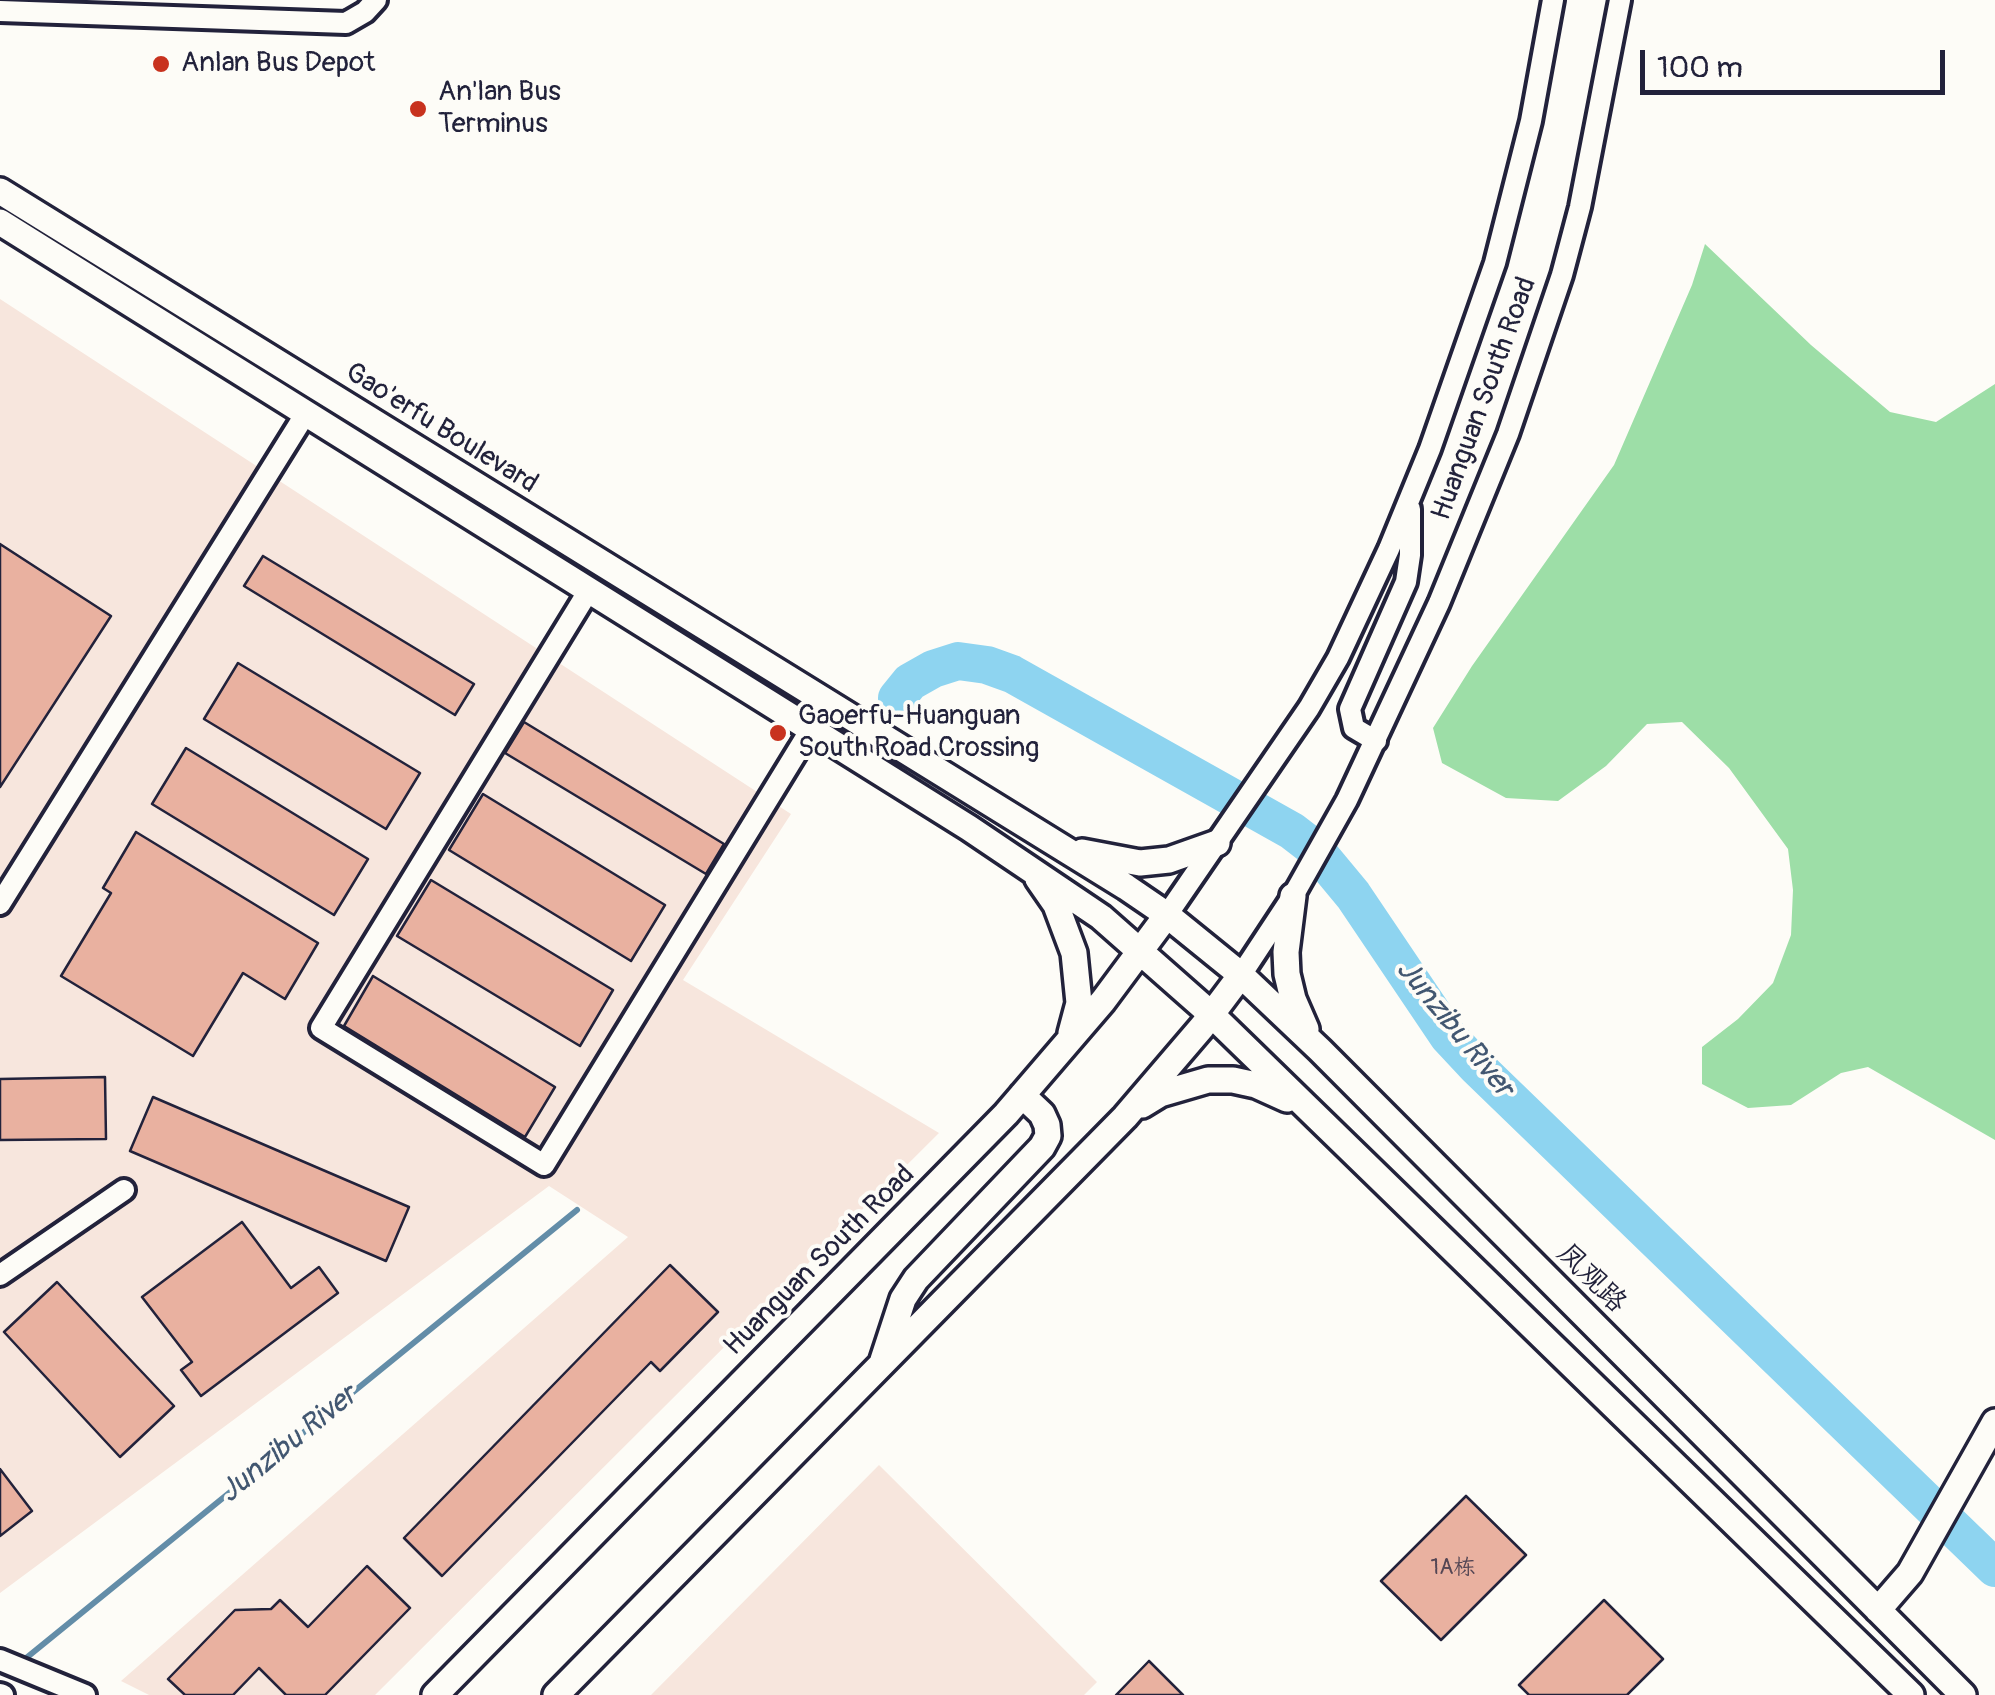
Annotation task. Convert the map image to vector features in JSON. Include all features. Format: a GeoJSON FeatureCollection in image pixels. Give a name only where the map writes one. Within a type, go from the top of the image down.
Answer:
{"type":"FeatureCollection","features":[{"type":"Feature","properties":{"kind":"main road","name":"Gao'erfu Boulevard"},"geometry":{"type":"LineString","coordinates":[[0,191],[1038,833]]}},
{"type":"Feature","properties":{"kind":"main road","name":"Gao'erfu Boulevard"},"geometry":{"type":"LineString","coordinates":[[0,222],[1025,863]]}},
{"type":"Feature","properties":{"kind":"main road"},"geometry":{"type":"LineString","coordinates":[[1038,833],[1073,850],[1140,863],[1170,860],[1217,843]]}},
{"type":"Feature","properties":{"kind":"main road"},"geometry":{"type":"LineString","coordinates":[[1038,833],[1167,915]]}},
{"type":"Feature","properties":{"kind":"main road"},"geometry":{"type":"LineString","coordinates":[[1025,863],[1141,950],[1212,1014],[1911,1695]]}},
{"type":"Feature","properties":{"kind":"main road"},"geometry":{"type":"LineString","coordinates":[[1025,863],[1056,905],[1074,953],[1079,1002],[1065,1048]]}},
{"type":"Feature","properties":{"kind":"main road"},"geometry":{"type":"LineString","coordinates":[[1294,896],[1287,974],[1303,1024],[1320,1050]]}},
{"type":"Feature","properties":{"kind":"main road","name":"Huanguan South Road"},"geometry":{"type":"LineString","coordinates":[[434,1695],[1022,1095],[1065,1048],[1167,915]]}},
{"type":"Feature","properties":{"kind":"main road","name":"凤观路"},"geometry":{"type":"LineString","coordinates":[[1167,915],[1241,975],[1320,1050],[1963,1695]]}},
{"type":"Feature","properties":{"kind":"main road"},"geometry":{"type":"LineString","coordinates":[[556,1695],[1125,1117],[1241,975]]}},
{"type":"Feature","properties":{"kind":"main road"},"geometry":{"type":"LineString","coordinates":[[1125,1117],[1160,1094],[1208,1080],[1233,1080],[1280,1094],[1321,1122]]}},
{"type":"Feature","properties":{"kind":"main road"},"geometry":{"type":"LineString","coordinates":[[881,1364],[903,1299],[916,1279],[1042,1147],[1048,1136],[1042,1114],[1022,1095]]}},
{"type":"Feature","properties":{"kind":"main road"},"geometry":{"type":"LineString","coordinates":[[1878,1610],[1903,1583],[1924,1550],[1995,1422]]}},
{"type":"Feature","properties":{"kind":"street"},"geometry":{"type":"LineString","coordinates":[[0,11],[346,23],[366,12],[376,0]]}},
{"type":"Feature","properties":{"kind":"street","name":"Huanguan South Road"},"geometry":{"type":"LineString","coordinates":[[1167,915],[1278,756],[1338,658],[1410,497],[1450,396],[1495,262],[1531,122],[1553,0]]}},
{"type":"Feature","properties":{"kind":"street","name":"Huanguan South Road"},"geometry":{"type":"LineString","coordinates":[[1294,896],[1376,741],[1479,507],[1540,344],[1580,207],[1620,0]]}},
{"type":"Feature","properties":{"kind":"street"},"geometry":{"type":"LineString","coordinates":[[0,904],[306,412]]}},
{"type":"Feature","properties":{"kind":"street"},"geometry":{"type":"LineString","coordinates":[[1376,741],[1354,728],[1350,708],[1406,582],[1410,497]]}},
{"type":"Feature","properties":{"kind":"street"},"geometry":{"type":"LineString","coordinates":[[588,590],[320,1028],[544,1165],[811,729]]}},
{"type":"Feature","properties":{"kind":"street"},"geometry":{"type":"LineString","coordinates":[[1241,975],[1294,896]]}},
{"type":"Feature","properties":{"kind":"street"},"geometry":{"type":"LineString","coordinates":[[0,1275],[124,1190]]}},
{"type":"Feature","properties":{"kind":"street"},"geometry":{"type":"LineString","coordinates":[[0,1660],[80,1693]]}},
{"type":"Feature","properties":{"kind":"shaded area"},"geometry":{"type":"Polygon","coordinates":[[[0,299],[791,814],[683,980],[939,1133],[375,1695],[149,1695],[121,1681],[628,1237],[549,1186],[0,1593],[0,299]]]}},
{"type":"Feature","properties":{"kind":"shaded area"},"geometry":{"type":"Polygon","coordinates":[[[879,1465],[1097,1682],[1084,1695],[651,1695],[879,1465]]]}},
{"type":"Feature","properties":{"kind":"green space"},"geometry":{"type":"Polygon","coordinates":[[[1705,244],[1811,345],[1890,412],[1936,422],[1995,384],[1995,1140],[1868,1067],[1841,1073],[1791,1105],[1748,1108],[1702,1084],[1702,1047],[1738,1019],[1773,983],[1791,935],[1793,890],[1788,849],[1729,768],[1682,722],[1647,724],[1606,766],[1558,801],[1506,798],[1442,763],[1433,728],[1472,666],[1614,465],[1692,285],[1705,244]]]}},
{"type":"Feature","properties":{"kind":"building"},"geometry":{"type":"Polygon","coordinates":[[[0,544],[111,616],[0,787],[0,544]]]}},
{"type":"Feature","properties":{"kind":"building"},"geometry":{"type":"Polygon","coordinates":[[[263,556],[474,684],[455,715],[244,586],[263,556]]]}},
{"type":"Feature","properties":{"kind":"building"},"geometry":{"type":"Polygon","coordinates":[[[238,663],[420,773],[386,829],[204,719],[238,663]]]}},
{"type":"Feature","properties":{"kind":"building"},"geometry":{"type":"Polygon","coordinates":[[[524,722],[724,844],[706,874],[505,753],[524,722]]]}},
{"type":"Feature","properties":{"kind":"building"},"geometry":{"type":"Polygon","coordinates":[[[186,748],[368,859],[334,915],[152,804],[186,748]]]}},
{"type":"Feature","properties":{"kind":"building"},"geometry":{"type":"Polygon","coordinates":[[[483,794],[665,905],[631,961],[449,850],[483,794]]]}},
{"type":"Feature","properties":{"kind":"building"},"geometry":{"type":"Polygon","coordinates":[[[136,832],[318,943],[285,999],[243,973],[193,1056],[61,976],[111,893],[103,888],[136,832]]]}},
{"type":"Feature","properties":{"kind":"building"},"geometry":{"type":"Polygon","coordinates":[[[431,880],[613,990],[580,1046],[397,936],[431,880]]]}},
{"type":"Feature","properties":{"kind":"building"},"geometry":{"type":"Polygon","coordinates":[[[373,976],[555,1087],[525,1137],[344,1026],[373,976]]]}},
{"type":"Feature","properties":{"kind":"building"},"geometry":{"type":"Polygon","coordinates":[[[105,1077],[106,1139],[0,1140],[0,1079],[105,1077]]]}},
{"type":"Feature","properties":{"kind":"building"},"geometry":{"type":"Polygon","coordinates":[[[153,1097],[409,1207],[386,1261],[130,1151],[153,1097]]]}},
{"type":"Feature","properties":{"kind":"building"},"geometry":{"type":"Polygon","coordinates":[[[242,1222],[291,1288],[319,1267],[338,1293],[201,1396],[181,1370],[192,1362],[142,1297],[242,1222]]]}},
{"type":"Feature","properties":{"kind":"building"},"geometry":{"type":"Polygon","coordinates":[[[670,1265],[718,1312],[660,1371],[651,1362],[442,1576],[404,1538],[670,1265]]]}},
{"type":"Feature","properties":{"kind":"building"},"geometry":{"type":"Polygon","coordinates":[[[57,1282],[174,1406],[120,1457],[4,1332],[57,1282]]]}},
{"type":"Feature","properties":{"kind":"building"},"geometry":{"type":"Polygon","coordinates":[[[0,1469],[32,1511],[0,1536],[0,1469]]]}},
{"type":"Feature","properties":{"kind":"building"},"geometry":{"type":"Polygon","coordinates":[[[1466,1496],[1526,1555],[1441,1640],[1381,1581],[1466,1496]]]}},
{"type":"Feature","properties":{"kind":"building"},"geometry":{"type":"Polygon","coordinates":[[[367,1566],[410,1608],[325,1695],[286,1695],[259,1668],[233,1695],[185,1695],[168,1679],[235,1610],[271,1609],[280,1600],[308,1627],[367,1566]]]}},
{"type":"Feature","properties":{"kind":"building"},"geometry":{"type":"Polygon","coordinates":[[[1604,1600],[1663,1659],[1627,1695],[1529,1695],[1519,1685],[1604,1600]]]}},
{"type":"Feature","properties":{"kind":"building"},"geometry":{"type":"Polygon","coordinates":[[[1149,1661],[1183,1695],[1116,1695],[1149,1661]]]}},
{"type":"Feature","properties":{"kind":"waterway","name":"Junzibu River"},"geometry":{"type":"LineString","coordinates":[[897,698],[910,682],[933,669],[958,661],[987,665],[1012,674],[1292,831],[1314,848],[1353,895],[1448,1036],[1476,1066],[1995,1568]]}},
{"type":"Feature","properties":{"kind":"waterway","name":"Junzibu River"},"geometry":{"type":"LineString","coordinates":[[20,1663],[577,1210]]}},
{"type":"Feature","properties":{"kind":"place","name":"Anlan Bus Depot"},"geometry":{"type":"Point","coordinates":[161,64]}},
{"type":"Feature","properties":{"kind":"place","name":"An'lan Bus Terminus"},"geometry":{"type":"Point","coordinates":[418,109]}},
{"type":"Feature","properties":{"kind":"place","name":"Gaoerfu-Huanguan South Road Crossing"},"geometry":{"type":"Point","coordinates":[778,733]}}]}
